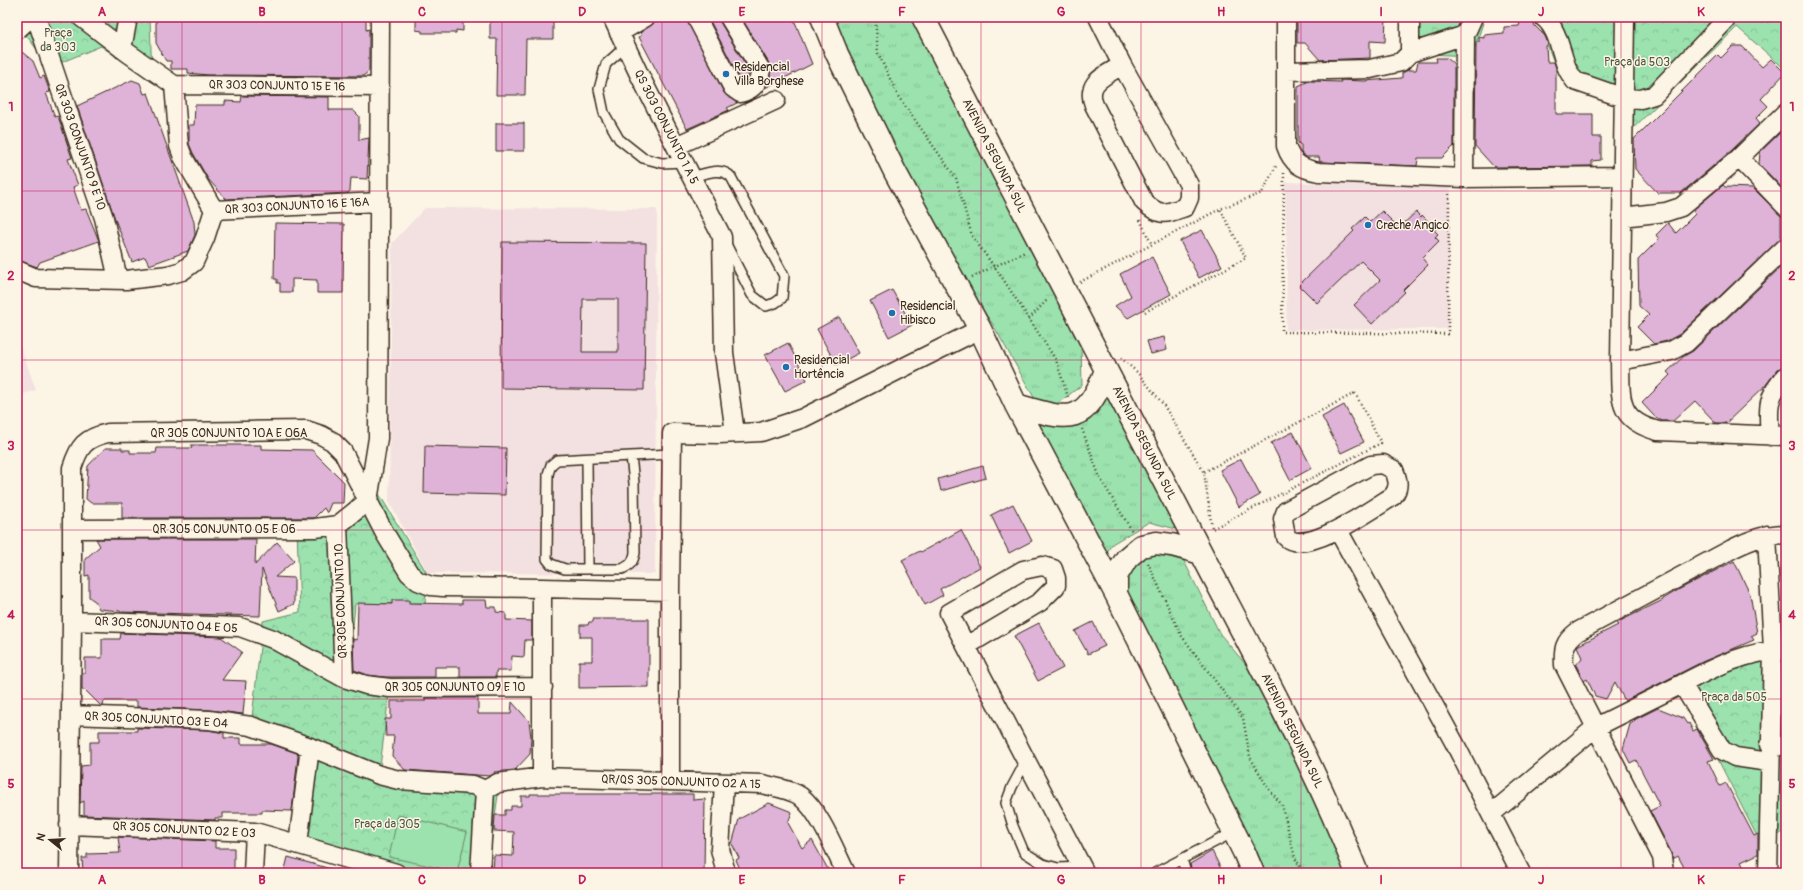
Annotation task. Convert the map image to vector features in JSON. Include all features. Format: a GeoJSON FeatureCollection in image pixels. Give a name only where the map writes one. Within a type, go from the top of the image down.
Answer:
{"type":"FeatureCollection","features":[{"type":"Feature","properties":{"kind":"main road"},"geometry":{"type":"LineString","coordinates":[[822,17],[837,54],[895,172],[980,329],[1016,405],[1116,594],[1234,832],[1248,871]]}},
{"type":"Feature","properties":{"kind":"main road","name":"AVENIDA SEGUNDA SUL"},"geometry":{"type":"LineString","coordinates":[[923,17],[1063,289],[1260,664],[1340,830],[1357,873]]}},
{"type":"Feature","properties":{"kind":"main road"},"geometry":{"type":"LineString","coordinates":[[1016,405],[1059,417],[1074,415],[1088,406],[1098,392],[1106,370]]}},
{"type":"Feature","properties":{"kind":"main road"},"geometry":{"type":"LineString","coordinates":[[1116,594],[1116,576],[1127,558],[1141,546],[1156,543],[1172,545],[1201,553]]}},
{"type":"Feature","properties":{"kind":"street"},"geometry":{"type":"LineString","coordinates":[[17,30],[31,17]]}},
{"type":"Feature","properties":{"kind":"street","name":"QR 303 CONJUNTO 9 E 10"},"geometry":{"type":"LineString","coordinates":[[36,17],[104,218],[118,279]]}},
{"type":"Feature","properties":{"kind":"street"},"geometry":{"type":"LineString","coordinates":[[17,270],[36,278],[126,280],[168,275],[182,271],[194,262],[206,238],[214,210],[183,157],[179,146],[174,85],[122,49],[81,17]]}},
{"type":"Feature","properties":{"kind":"street"},"geometry":{"type":"LineString","coordinates":[[122,49],[128,17]]}},
{"type":"Feature","properties":{"kind":"street"},"geometry":{"type":"LineString","coordinates":[[338,525],[368,501],[378,438],[380,17]]}},
{"type":"Feature","properties":{"kind":"street"},"geometry":{"type":"LineString","coordinates":[[619,32],[646,17]]}},
{"type":"Feature","properties":{"kind":"street"},"geometry":{"type":"LineString","coordinates":[[696,17],[733,88],[740,93],[754,87],[760,79],[761,70],[729,17]]}},
{"type":"Feature","properties":{"kind":"street"},"geometry":{"type":"LineString","coordinates":[[1098,17],[1122,65],[1188,185],[1189,198],[1184,207],[1166,213],[1160,213],[1155,212],[1144,202],[1094,105],[1091,91],[1095,83],[1122,65]]}},
{"type":"Feature","properties":{"kind":"street"},"geometry":{"type":"LineString","coordinates":[[1286,17],[1286,153],[1295,163],[1305,169],[1319,172],[1464,178],[1622,176]]}},
{"type":"Feature","properties":{"kind":"street"},"geometry":{"type":"LineString","coordinates":[[1410,17],[1410,53]]}},
{"type":"Feature","properties":{"kind":"street"},"geometry":{"type":"LineString","coordinates":[[1464,178],[1465,35],[1473,17]]}},
{"type":"Feature","properties":{"kind":"street"},"geometry":{"type":"LineString","coordinates":[[1543,17],[1546,19],[1557,36],[1568,69],[1575,82],[1624,98],[1641,99],[1654,94],[1725,21],[1726,17]]}},
{"type":"Feature","properties":{"kind":"street"},"geometry":{"type":"LineString","coordinates":[[1625,17],[1620,361],[1622,399],[1625,410],[1631,419],[1643,427],[1658,431],[1778,436],[1768,405],[1771,394],[1786,376]]}},
{"type":"Feature","properties":{"kind":"street","name":"QS 303 CONJUNTO 1 A 5"},"geometry":{"type":"LineString","coordinates":[[619,32],[722,237]]}},
{"type":"Feature","properties":{"kind":"street"},"geometry":{"type":"LineString","coordinates":[[1286,71],[1370,69],[1401,62],[1410,53],[1465,35]]}},
{"type":"Feature","properties":{"kind":"street","name":"QR 303 CONJUNTO 15 E 16"},"geometry":{"type":"LineString","coordinates":[[174,85],[380,87]]}},
{"type":"Feature","properties":{"kind":"street"},"geometry":{"type":"LineString","coordinates":[[676,146],[776,100]]}},
{"type":"Feature","properties":{"kind":"street"},"geometry":{"type":"LineString","coordinates":[[1622,217],[1666,212],[1681,207],[1739,158],[1786,112]]}},
{"type":"Feature","properties":{"kind":"street"},"geometry":{"type":"LineString","coordinates":[[1739,158],[1786,208]]}},
{"type":"Feature","properties":{"kind":"street","name":"QR 303 CONJUNTO 16 E 16A"},"geometry":{"type":"LineString","coordinates":[[214,210],[379,202]]}},
{"type":"Feature","properties":{"kind":"street"},"geometry":{"type":"LineString","coordinates":[[722,237],[724,353],[735,433]]}},
{"type":"Feature","properties":{"kind":"street"},"geometry":{"type":"LineString","coordinates":[[1620,361],[1671,351],[1686,343],[1786,247]]}},
{"type":"Feature","properties":{"kind":"street"},"geometry":{"type":"LineString","coordinates":[[670,781],[672,433],[719,434],[761,432],[803,418],[980,329]]}},
{"type":"Feature","properties":{"kind":"street","name":"QR 305 CONJUNTO 10A E 06A"},"geometry":{"type":"LineString","coordinates":[[72,529],[72,468],[76,454],[93,436],[108,433],[306,430],[321,435],[332,441],[343,452],[400,560],[409,573],[418,581],[431,586],[443,587],[670,591]]}},
{"type":"Feature","properties":{"kind":"street"},"geometry":{"type":"LineString","coordinates":[[1383,464],[1394,470],[1398,481],[1398,486],[1393,496],[1338,530],[1301,542],[1293,542],[1286,537],[1283,519],[1286,511],[1371,465],[1383,464]]}},
{"type":"Feature","properties":{"kind":"street","name":"QR 305 CONJUNTO 05 E 06"},"geometry":{"type":"LineString","coordinates":[[72,529],[291,529],[338,525]]}},
{"type":"Feature","properties":{"kind":"street","name":"QR 305 CONJUNTO 10"},"geometry":{"type":"LineString","coordinates":[[338,525],[344,678]]}},
{"type":"Feature","properties":{"kind":"street"},"geometry":{"type":"LineString","coordinates":[[69,873],[72,529]]}},
{"type":"Feature","properties":{"kind":"street"},"geometry":{"type":"LineString","coordinates":[[1338,530],[1491,814],[1521,873]]}},
{"type":"Feature","properties":{"kind":"street"},"geometry":{"type":"LineString","coordinates":[[1664,873],[1662,857],[1564,665],[1564,654],[1569,638],[1732,549],[1751,540],[1767,535],[1786,534]]}},
{"type":"Feature","properties":{"kind":"street"},"geometry":{"type":"LineString","coordinates":[[1767,535],[1779,650],[1768,873]]}},
{"type":"Feature","properties":{"kind":"street"},"geometry":{"type":"LineString","coordinates":[[966,646],[1040,602],[1056,586],[1056,578],[1053,569],[1042,566],[1023,570],[949,613],[966,646],[1026,760],[1083,870]]}},
{"type":"Feature","properties":{"kind":"street"},"geometry":{"type":"LineString","coordinates":[[542,588],[542,777]]}},
{"type":"Feature","properties":{"kind":"street","name":"QR 305 CONJUNTO 04 E 05"},"geometry":{"type":"LineString","coordinates":[[72,621],[240,627],[272,639],[344,678]]}},
{"type":"Feature","properties":{"kind":"street"},"geometry":{"type":"LineString","coordinates":[[1491,814],[1596,727],[1725,663],[1779,650]]}},
{"type":"Feature","properties":{"kind":"street","name":"QR 305 CONJUNTO 09 E 10"},"geometry":{"type":"LineString","coordinates":[[344,678],[366,685],[390,688],[543,687]]}},
{"type":"Feature","properties":{"kind":"street"},"geometry":{"type":"LineString","coordinates":[[1682,684],[1722,750],[1735,757],[1775,751]]}},
{"type":"Feature","properties":{"kind":"street","name":"QR 305 CONJUNTO 03 E 04"},"geometry":{"type":"LineString","coordinates":[[71,715],[209,720],[251,726],[310,747],[386,777],[399,780],[473,785],[485,790]]}},
{"type":"Feature","properties":{"kind":"street"},"geometry":{"type":"LineString","coordinates":[[298,844],[310,747]]}},
{"type":"Feature","properties":{"kind":"street","name":"QR/QS 305 CONJUNTO 02 A 15"},"geometry":{"type":"LineString","coordinates":[[485,790],[498,783],[542,777],[724,784],[762,784],[779,788],[799,796],[814,810],[846,873]]}},
{"type":"Feature","properties":{"kind":"street"},"geometry":{"type":"LineString","coordinates":[[724,784],[720,849],[726,873]]}},
{"type":"Feature","properties":{"kind":"street"},"geometry":{"type":"LineString","coordinates":[[480,873],[485,790]]}},
{"type":"Feature","properties":{"kind":"street","name":"QR 305 CONJUNTO 02 E 03"},"geometry":{"type":"LineString","coordinates":[[69,825],[255,832],[396,873]]}},
{"type":"Feature","properties":{"kind":"street"},"geometry":{"type":"LineString","coordinates":[[253,873],[255,832]]}},
{"type":"Feature","properties":{"kind":"lane"},"geometry":{"type":"LineString","coordinates":[[619,32],[606,64],[599,89],[604,113],[619,139],[643,158],[688,169],[728,173],[731,176],[784,276],[782,298],[780,301],[766,306],[752,296],[722,237]]}},
{"type":"Feature","properties":{"kind":"lane"},"geometry":{"type":"LineString","coordinates":[[631,456],[634,483],[635,553],[633,561],[629,566],[622,569],[565,569],[551,564],[547,559],[548,474],[551,465],[557,460],[587,459],[631,456],[672,454]]}},
{"type":"Feature","properties":{"kind":"lane"},"geometry":{"type":"LineString","coordinates":[[587,459],[588,569]]}},
{"type":"Feature","properties":{"kind":"lane"},"geometry":{"type":"LineString","coordinates":[[1026,760],[1012,787],[1006,803],[1013,826],[1024,852],[1043,864],[1058,868],[1083,870]]}},
{"type":"Feature","properties":{"kind":"lane"},"geometry":{"type":"LineString","coordinates":[[1155,873],[1234,832]]}},
{"type":"Feature","properties":{"kind":"lane"},"geometry":{"type":"LineString","coordinates":[[1182,859],[1186,873]]}},
{"type":"Feature","properties":{"kind":"path"},"geometry":{"type":"LineString","coordinates":[[875,17],[878,53],[898,96],[956,178],[972,236],[1056,360],[1074,415],[1082,428],[1100,478],[1141,546],[1181,635],[1243,718],[1250,757],[1268,788],[1282,806],[1295,858],[1304,873]]}},
{"type":"Feature","properties":{"kind":"path"},"geometry":{"type":"LineString","coordinates":[[1030,320],[1052,296],[1063,289],[1088,279],[1220,209],[1262,193],[1278,162],[1286,153]]}},
{"type":"Feature","properties":{"kind":"path"},"geometry":{"type":"LineString","coordinates":[[1286,153],[1282,332],[1448,334],[1449,191]]}},
{"type":"Feature","properties":{"kind":"path"},"geometry":{"type":"LineString","coordinates":[[1145,312],[1246,258],[1220,209]]}},
{"type":"Feature","properties":{"kind":"path"},"geometry":{"type":"LineString","coordinates":[[955,285],[1040,244]]}},
{"type":"Feature","properties":{"kind":"path"},"geometry":{"type":"LineString","coordinates":[[1106,370],[1118,357],[1124,360],[1137,372],[1163,404],[1204,472],[1212,529],[1381,443],[1355,393],[1204,472]]}},
{"type":"Feature","properties":{"kind":"shaded area","name":"Creche Angico"},"geometry":{"type":"Polygon","coordinates":[[[1285,182],[1451,187],[1448,329],[1286,330],[1287,262],[1285,182]]]}},
{"type":"Feature","properties":{"kind":"shaded area"},"geometry":{"type":"Polygon","coordinates":[[[425,208],[657,209],[655,574],[428,573],[389,502],[392,243],[425,208]]]}},
{"type":"Feature","properties":{"kind":"shaded area"},"geometry":{"type":"Polygon","coordinates":[[[17,337],[36,390],[17,396],[17,337]]]}},
{"type":"Feature","properties":{"kind":"green space","name":"Praça da 303"},"geometry":{"type":"Polygon","coordinates":[[[17,17],[150,17],[152,82],[101,46],[50,67],[26,35],[17,32],[17,17]]]}},
{"type":"Feature","properties":{"kind":"green space"},"geometry":{"type":"Polygon","coordinates":[[[832,17],[915,17],[1081,347],[1082,385],[1054,406],[1036,401],[992,323],[964,285],[848,59],[832,17]]]}},
{"type":"Feature","properties":{"kind":"green space"},"geometry":{"type":"Polygon","coordinates":[[[1404,17],[1485,17],[1472,56],[1403,53],[1404,17]]]}},
{"type":"Feature","properties":{"kind":"green space","name":"Praça da 503"},"geometry":{"type":"Polygon","coordinates":[[[1492,17],[1786,17],[1786,70],[1737,27],[1618,143],[1619,103],[1571,88],[1553,60],[1539,23],[1492,17]]]}},
{"type":"Feature","properties":{"kind":"green space"},"geometry":{"type":"Polygon","coordinates":[[[1105,393],[1176,529],[1149,522],[1112,544],[1102,560],[1035,422],[1064,426],[1105,393]]]}},
{"type":"Feature","properties":{"kind":"green space","name":"Praça da 305"},"geometry":{"type":"Polygon","coordinates":[[[370,479],[428,575],[425,603],[355,604],[348,682],[389,694],[379,775],[500,781],[487,873],[379,873],[295,848],[305,756],[251,726],[263,621],[300,612],[297,529],[329,527],[370,479]]]}},
{"type":"Feature","properties":{"kind":"green space"},"geometry":{"type":"Polygon","coordinates":[[[1155,553],[1184,561],[1220,634],[1247,666],[1309,779],[1347,873],[1261,873],[1123,596],[1123,574],[1135,560],[1155,553]]]}},
{"type":"Feature","properties":{"kind":"green space","name":"Praça da 505"},"geometry":{"type":"Polygon","coordinates":[[[1778,648],[1774,737],[1786,737],[1786,830],[1762,846],[1678,681],[1778,648]]]}},
{"type":"Feature","properties":{"kind":"green space"},"geometry":{"type":"Polygon","coordinates":[[[398,815],[467,832],[457,872],[389,857],[398,815]]]}},
{"type":"Feature","properties":{"kind":"building"},"geometry":{"type":"Polygon","coordinates":[[[156,17],[366,17],[366,30],[369,29],[369,71],[363,76],[208,75],[188,73],[188,69],[171,69],[171,61],[166,61],[156,43],[156,17]]]}},
{"type":"Feature","properties":{"kind":"building"},"geometry":{"type":"Polygon","coordinates":[[[416,17],[463,17],[463,31],[456,30],[456,33],[422,33],[422,31],[416,30],[416,17]]]}},
{"type":"Feature","properties":{"kind":"building"},"geometry":{"type":"Polygon","coordinates":[[[490,17],[553,17],[553,39],[526,39],[525,95],[496,95],[497,39],[490,39],[490,17]]]}},
{"type":"Feature","properties":{"kind":"building"},"geometry":{"type":"Polygon","coordinates":[[[656,17],[686,17],[724,93],[737,103],[727,108],[729,110],[687,129],[639,37],[642,35],[640,33],[655,22],[656,17]]]}},
{"type":"Feature","properties":{"kind":"building"},"geometry":{"type":"Polygon","coordinates":[[[708,17],[719,17],[720,22],[750,72],[744,81],[741,81],[708,17]]]}},
{"type":"Feature","properties":{"kind":"building"},"geometry":{"type":"Polygon","coordinates":[[[741,17],[793,17],[812,64],[765,88],[770,77],[770,65],[741,17]]]}},
{"type":"Feature","properties":{"kind":"building"},"geometry":{"type":"Polygon","coordinates":[[[1297,17],[1386,17],[1385,42],[1370,41],[1370,58],[1320,60],[1305,43],[1297,43],[1297,17]]]}},
{"type":"Feature","properties":{"kind":"building"},"geometry":{"type":"Polygon","coordinates":[[[1521,20],[1530,21],[1545,36],[1548,44],[1546,46],[1547,62],[1554,62],[1556,68],[1556,114],[1593,114],[1593,137],[1601,137],[1601,160],[1592,161],[1592,166],[1494,167],[1475,146],[1476,42],[1479,42],[1479,37],[1484,38],[1484,35],[1504,33],[1504,27],[1519,26],[1521,20]]]}},
{"type":"Feature","properties":{"kind":"building"},"geometry":{"type":"Polygon","coordinates":[[[1733,46],[1742,46],[1762,67],[1771,59],[1785,73],[1761,99],[1768,106],[1756,118],[1760,123],[1732,150],[1681,193],[1658,193],[1635,169],[1634,139],[1718,55],[1721,58],[1733,46]]]}},
{"type":"Feature","properties":{"kind":"building"},"geometry":{"type":"Polygon","coordinates":[[[17,48],[33,61],[40,78],[44,76],[50,92],[46,93],[55,117],[58,116],[72,158],[68,159],[78,185],[73,187],[81,210],[86,209],[99,241],[40,262],[37,267],[17,260],[17,48]]]}},
{"type":"Feature","properties":{"kind":"building"},"geometry":{"type":"Polygon","coordinates":[[[1436,58],[1447,58],[1454,64],[1454,146],[1442,158],[1418,158],[1417,166],[1320,162],[1319,157],[1306,157],[1301,153],[1301,145],[1298,143],[1298,86],[1309,81],[1341,82],[1340,80],[1364,81],[1402,78],[1402,73],[1408,70],[1416,70],[1418,62],[1437,62],[1436,58]]]}},
{"type":"Feature","properties":{"kind":"building"},"geometry":{"type":"Polygon","coordinates":[[[132,80],[140,83],[144,94],[148,93],[194,222],[195,235],[188,251],[149,265],[145,257],[132,262],[116,222],[77,106],[132,80]]]}},
{"type":"Feature","properties":{"kind":"building"},"geometry":{"type":"Polygon","coordinates":[[[242,96],[329,97],[329,110],[353,110],[359,116],[359,140],[369,138],[367,179],[351,178],[350,191],[348,193],[226,199],[208,179],[193,153],[189,144],[189,125],[194,125],[195,105],[225,105],[225,101],[241,102],[242,96]]]}},
{"type":"Feature","properties":{"kind":"building"},"geometry":{"type":"Polygon","coordinates":[[[496,123],[524,123],[524,151],[496,151],[496,123]]]}},
{"type":"Feature","properties":{"kind":"building"},"geometry":{"type":"Polygon","coordinates":[[[1786,127],[1786,192],[1759,164],[1760,152],[1786,127]]]}},
{"type":"Feature","properties":{"kind":"building"},"geometry":{"type":"Polygon","coordinates":[[[1723,185],[1725,187],[1753,188],[1781,216],[1781,238],[1680,334],[1667,341],[1654,344],[1637,327],[1649,315],[1639,306],[1638,260],[1659,239],[1656,235],[1668,223],[1676,233],[1695,214],[1693,210],[1723,185]]]}},
{"type":"Feature","properties":{"kind":"building"},"geometry":{"type":"Polygon","coordinates":[[[1382,211],[1399,228],[1416,212],[1421,217],[1422,215],[1436,229],[1434,230],[1438,234],[1435,237],[1439,241],[1422,258],[1428,265],[1403,290],[1405,292],[1372,324],[1354,305],[1380,280],[1361,261],[1317,303],[1299,285],[1354,231],[1352,229],[1365,217],[1370,222],[1382,211]]]}},
{"type":"Feature","properties":{"kind":"building"},"geometry":{"type":"Polygon","coordinates":[[[275,223],[344,224],[343,293],[317,293],[317,280],[292,279],[292,292],[280,292],[280,283],[277,283],[277,279],[274,279],[275,223]]]}},
{"type":"Feature","properties":{"kind":"building"},"geometry":{"type":"Polygon","coordinates":[[[1202,230],[1222,266],[1199,278],[1180,241],[1202,230]]]}},
{"type":"Feature","properties":{"kind":"building"},"geometry":{"type":"Polygon","coordinates":[[[502,242],[646,243],[644,390],[501,388],[502,242]],[[583,299],[582,352],[618,352],[618,299],[583,299]]]}},
{"type":"Feature","properties":{"kind":"building"},"geometry":{"type":"Polygon","coordinates":[[[1152,257],[1171,294],[1128,318],[1115,306],[1131,296],[1120,274],[1152,257]]]}},
{"type":"Feature","properties":{"kind":"building"},"geometry":{"type":"Polygon","coordinates":[[[1786,262],[1786,366],[1778,369],[1766,385],[1726,423],[1716,423],[1695,401],[1673,421],[1662,421],[1654,416],[1642,403],[1670,375],[1667,372],[1684,356],[1693,351],[1786,262]]]}},
{"type":"Feature","properties":{"kind":"building","name":"Residencial Hibisco"},"geometry":{"type":"Polygon","coordinates":[[[892,290],[912,325],[889,337],[870,301],[892,290]]]}},
{"type":"Feature","properties":{"kind":"building"},"geometry":{"type":"Polygon","coordinates":[[[839,317],[859,353],[836,365],[817,329],[839,317]]]}},
{"type":"Feature","properties":{"kind":"building"},"geometry":{"type":"Polygon","coordinates":[[[1164,337],[1167,350],[1151,354],[1147,341],[1164,337]]]}},
{"type":"Feature","properties":{"kind":"building","name":"Residencial Hortência"},"geometry":{"type":"Polygon","coordinates":[[[788,343],[807,380],[785,391],[765,355],[788,343]]]}},
{"type":"Feature","properties":{"kind":"building"},"geometry":{"type":"Polygon","coordinates":[[[1344,405],[1364,442],[1341,453],[1322,417],[1344,405]]]}},
{"type":"Feature","properties":{"kind":"building"},"geometry":{"type":"Polygon","coordinates":[[[1293,432],[1312,468],[1290,480],[1271,443],[1293,432]]]}},
{"type":"Feature","properties":{"kind":"building"},"geometry":{"type":"Polygon","coordinates":[[[191,445],[261,445],[261,449],[312,450],[344,482],[343,503],[331,503],[327,513],[324,508],[314,518],[122,518],[122,503],[91,503],[86,499],[88,466],[105,448],[122,448],[122,450],[130,450],[130,453],[156,453],[157,448],[192,448],[191,445]]]}},
{"type":"Feature","properties":{"kind":"building"},"geometry":{"type":"Polygon","coordinates":[[[425,446],[506,448],[505,495],[424,493],[425,446]]]}},
{"type":"Feature","properties":{"kind":"building"},"geometry":{"type":"Polygon","coordinates":[[[1241,459],[1260,495],[1239,507],[1220,470],[1241,459]]]}},
{"type":"Feature","properties":{"kind":"building"},"geometry":{"type":"Polygon","coordinates":[[[983,466],[986,478],[941,491],[938,479],[983,466]]]}},
{"type":"Feature","properties":{"kind":"building"},"geometry":{"type":"Polygon","coordinates":[[[1013,504],[1032,541],[1009,553],[991,515],[1013,504]]]}},
{"type":"Feature","properties":{"kind":"building"},"geometry":{"type":"Polygon","coordinates":[[[961,530],[980,567],[940,589],[943,595],[925,605],[902,560],[920,551],[921,552],[961,530]]]}},
{"type":"Feature","properties":{"kind":"building"},"geometry":{"type":"Polygon","coordinates":[[[96,539],[256,539],[255,565],[277,542],[294,561],[275,577],[294,578],[294,604],[279,611],[262,569],[260,616],[121,612],[99,609],[96,602],[89,597],[89,575],[85,576],[85,559],[100,546],[96,539]]]}},
{"type":"Feature","properties":{"kind":"building"},"geometry":{"type":"Polygon","coordinates":[[[1734,561],[1750,594],[1757,633],[1751,636],[1754,640],[1702,662],[1625,701],[1615,682],[1606,699],[1595,696],[1587,679],[1584,681],[1576,665],[1582,658],[1577,646],[1618,625],[1616,623],[1663,600],[1678,590],[1734,561]]]}},
{"type":"Feature","properties":{"kind":"building"},"geometry":{"type":"Polygon","coordinates":[[[392,600],[409,600],[409,603],[462,604],[462,600],[486,600],[487,607],[496,607],[496,612],[506,613],[506,620],[532,621],[532,640],[525,640],[524,657],[512,656],[511,671],[496,671],[496,677],[460,677],[460,667],[435,667],[435,677],[385,677],[368,675],[354,670],[353,639],[357,640],[358,603],[392,604],[392,600]]]}},
{"type":"Feature","properties":{"kind":"building"},"geometry":{"type":"Polygon","coordinates":[[[593,619],[649,619],[649,687],[579,688],[579,661],[592,661],[592,637],[580,637],[580,625],[588,625],[589,622],[593,622],[593,619]]]}},
{"type":"Feature","properties":{"kind":"building"},"geometry":{"type":"Polygon","coordinates":[[[1093,622],[1105,646],[1088,654],[1075,631],[1093,622]]]}},
{"type":"Feature","properties":{"kind":"building"},"geometry":{"type":"Polygon","coordinates":[[[1039,623],[1063,668],[1038,681],[1014,636],[1039,623]]]}},
{"type":"Feature","properties":{"kind":"building"},"geometry":{"type":"Polygon","coordinates":[[[121,633],[221,637],[242,652],[222,680],[246,681],[243,714],[209,710],[137,707],[137,701],[104,701],[103,706],[101,706],[85,690],[82,690],[82,673],[85,673],[85,658],[102,658],[102,639],[120,639],[121,633]]]}},
{"type":"Feature","properties":{"kind":"building"},"geometry":{"type":"Polygon","coordinates":[[[425,698],[478,698],[478,714],[511,714],[512,702],[529,721],[531,737],[530,754],[515,770],[494,772],[495,773],[490,776],[405,770],[392,756],[394,736],[386,736],[385,719],[391,719],[391,701],[425,701],[425,698]]]}},
{"type":"Feature","properties":{"kind":"building"},"geometry":{"type":"Polygon","coordinates":[[[1658,708],[1683,718],[1687,724],[1689,723],[1693,731],[1697,729],[1714,759],[1708,761],[1720,786],[1726,783],[1754,836],[1758,834],[1758,854],[1741,862],[1747,873],[1687,873],[1678,856],[1673,859],[1671,852],[1650,811],[1660,806],[1636,760],[1630,763],[1623,749],[1630,724],[1635,721],[1634,720],[1658,708]]]}},
{"type":"Feature","properties":{"kind":"building"},"geometry":{"type":"Polygon","coordinates":[[[137,728],[208,730],[224,733],[224,738],[241,738],[241,744],[271,744],[297,753],[298,756],[292,811],[262,810],[262,813],[223,813],[223,818],[215,818],[215,820],[84,815],[84,801],[80,803],[81,766],[90,765],[90,742],[99,742],[99,731],[137,731],[137,728]]]}},
{"type":"Feature","properties":{"kind":"building"},"geometry":{"type":"Polygon","coordinates":[[[530,794],[693,794],[693,800],[705,799],[704,873],[493,873],[494,855],[513,856],[514,832],[494,831],[495,815],[505,815],[505,810],[511,810],[511,806],[521,806],[521,796],[530,796],[530,794]]]}},
{"type":"Feature","properties":{"kind":"building"},"geometry":{"type":"Polygon","coordinates":[[[769,803],[792,812],[788,823],[802,848],[812,840],[830,873],[742,873],[736,860],[739,858],[732,844],[739,819],[769,803]]]}},
{"type":"Feature","properties":{"kind":"building"},"geometry":{"type":"Polygon","coordinates":[[[118,837],[215,841],[215,848],[234,848],[234,873],[83,873],[82,858],[87,858],[87,854],[120,853],[118,837]]]}},
{"type":"Feature","properties":{"kind":"building"},"geometry":{"type":"Polygon","coordinates":[[[1212,851],[1223,873],[1192,873],[1190,864],[1212,851]]]}},
{"type":"Feature","properties":{"kind":"building"},"geometry":{"type":"Polygon","coordinates":[[[288,857],[331,869],[330,873],[284,873],[288,857]]]}},
{"type":"Feature","properties":{"kind":"place","name":"Residencial Villa Borghese"},"geometry":{"type":"Point","coordinates":[726,74]}},
{"type":"Feature","properties":{"kind":"place","name":"Creche Angico"},"geometry":{"type":"Point","coordinates":[1368,225]}},
{"type":"Feature","properties":{"kind":"place","name":"Residencial Hibisco"},"geometry":{"type":"Point","coordinates":[892,313]}},
{"type":"Feature","properties":{"kind":"place","name":"Residencial Hortência"},"geometry":{"type":"Point","coordinates":[786,367]}}]}
